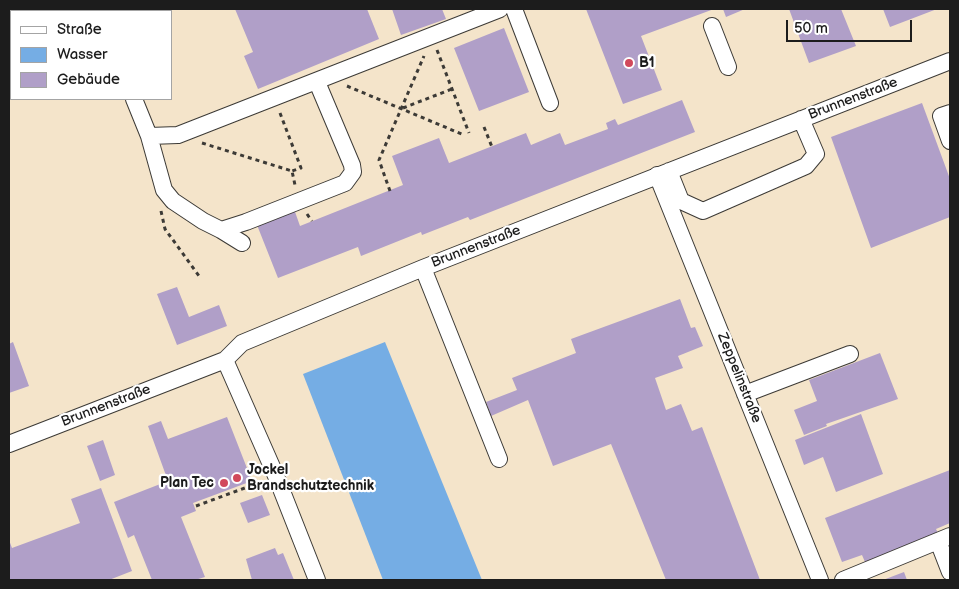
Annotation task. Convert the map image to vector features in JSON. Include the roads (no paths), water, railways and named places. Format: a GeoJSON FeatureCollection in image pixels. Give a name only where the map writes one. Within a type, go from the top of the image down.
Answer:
{"type":"FeatureCollection","features":[{"type":"Feature","properties":{"kind":"street"},"geometry":{"type":"LineString","coordinates":[[149,136],[163,137],[190,131],[274,98],[434,41],[500,9]]}},
{"type":"Feature","properties":{"kind":"street"},"geometry":{"type":"LineString","coordinates":[[514,9],[550,103]]}},
{"type":"Feature","properties":{"kind":"street"},"geometry":{"type":"LineString","coordinates":[[712,26],[728,67]]}},
{"type":"Feature","properties":{"kind":"street","name":"Brunnenstraße"},"geometry":{"type":"LineString","coordinates":[[9,444],[225,360],[242,342],[423,268],[950,61]]}},
{"type":"Feature","properties":{"kind":"street"},"geometry":{"type":"LineString","coordinates":[[221,230],[300,202],[345,183],[352,172],[323,80]]}},
{"type":"Feature","properties":{"kind":"street"},"geometry":{"type":"LineString","coordinates":[[134,100],[149,136],[164,190],[173,202],[242,243]]}},
{"type":"Feature","properties":{"kind":"street"},"geometry":{"type":"LineString","coordinates":[[950,112],[941,116],[950,141]]}},
{"type":"Feature","properties":{"kind":"street"},"geometry":{"type":"LineString","coordinates":[[663,173],[681,201],[703,211],[806,166],[812,161],[816,154],[801,119]]}},
{"type":"Feature","properties":{"kind":"street","name":"Zeppelinstraße"},"geometry":{"type":"LineString","coordinates":[[663,173],[745,394],[820,580]]}},
{"type":"Feature","properties":{"kind":"street"},"geometry":{"type":"LineString","coordinates":[[423,268],[499,459]]}},
{"type":"Feature","properties":{"kind":"street"},"geometry":{"type":"LineString","coordinates":[[745,394],[850,354]]}},
{"type":"Feature","properties":{"kind":"street"},"geometry":{"type":"LineString","coordinates":[[225,360],[276,476],[317,580]]}},
{"type":"Feature","properties":{"kind":"street"},"geometry":{"type":"LineString","coordinates":[[843,580],[944,539],[950,572]]}},
{"type":"Feature","properties":{"kind":"water"},"geometry":{"type":"Polygon","coordinates":[[[385,342],[482,580],[383,580],[303,374],[385,342]]]}},
{"type":"Feature","properties":{"kind":"place","name":"B1"},"geometry":{"type":"Point","coordinates":[629,63]}},
{"type":"Feature","properties":{"kind":"place","name":"Jockel Brandschutztechnik"},"geometry":{"type":"Point","coordinates":[237,478]}},
{"type":"Feature","properties":{"kind":"place","name":"Plan Tec"},"geometry":{"type":"Point","coordinates":[224,483]}}]}
